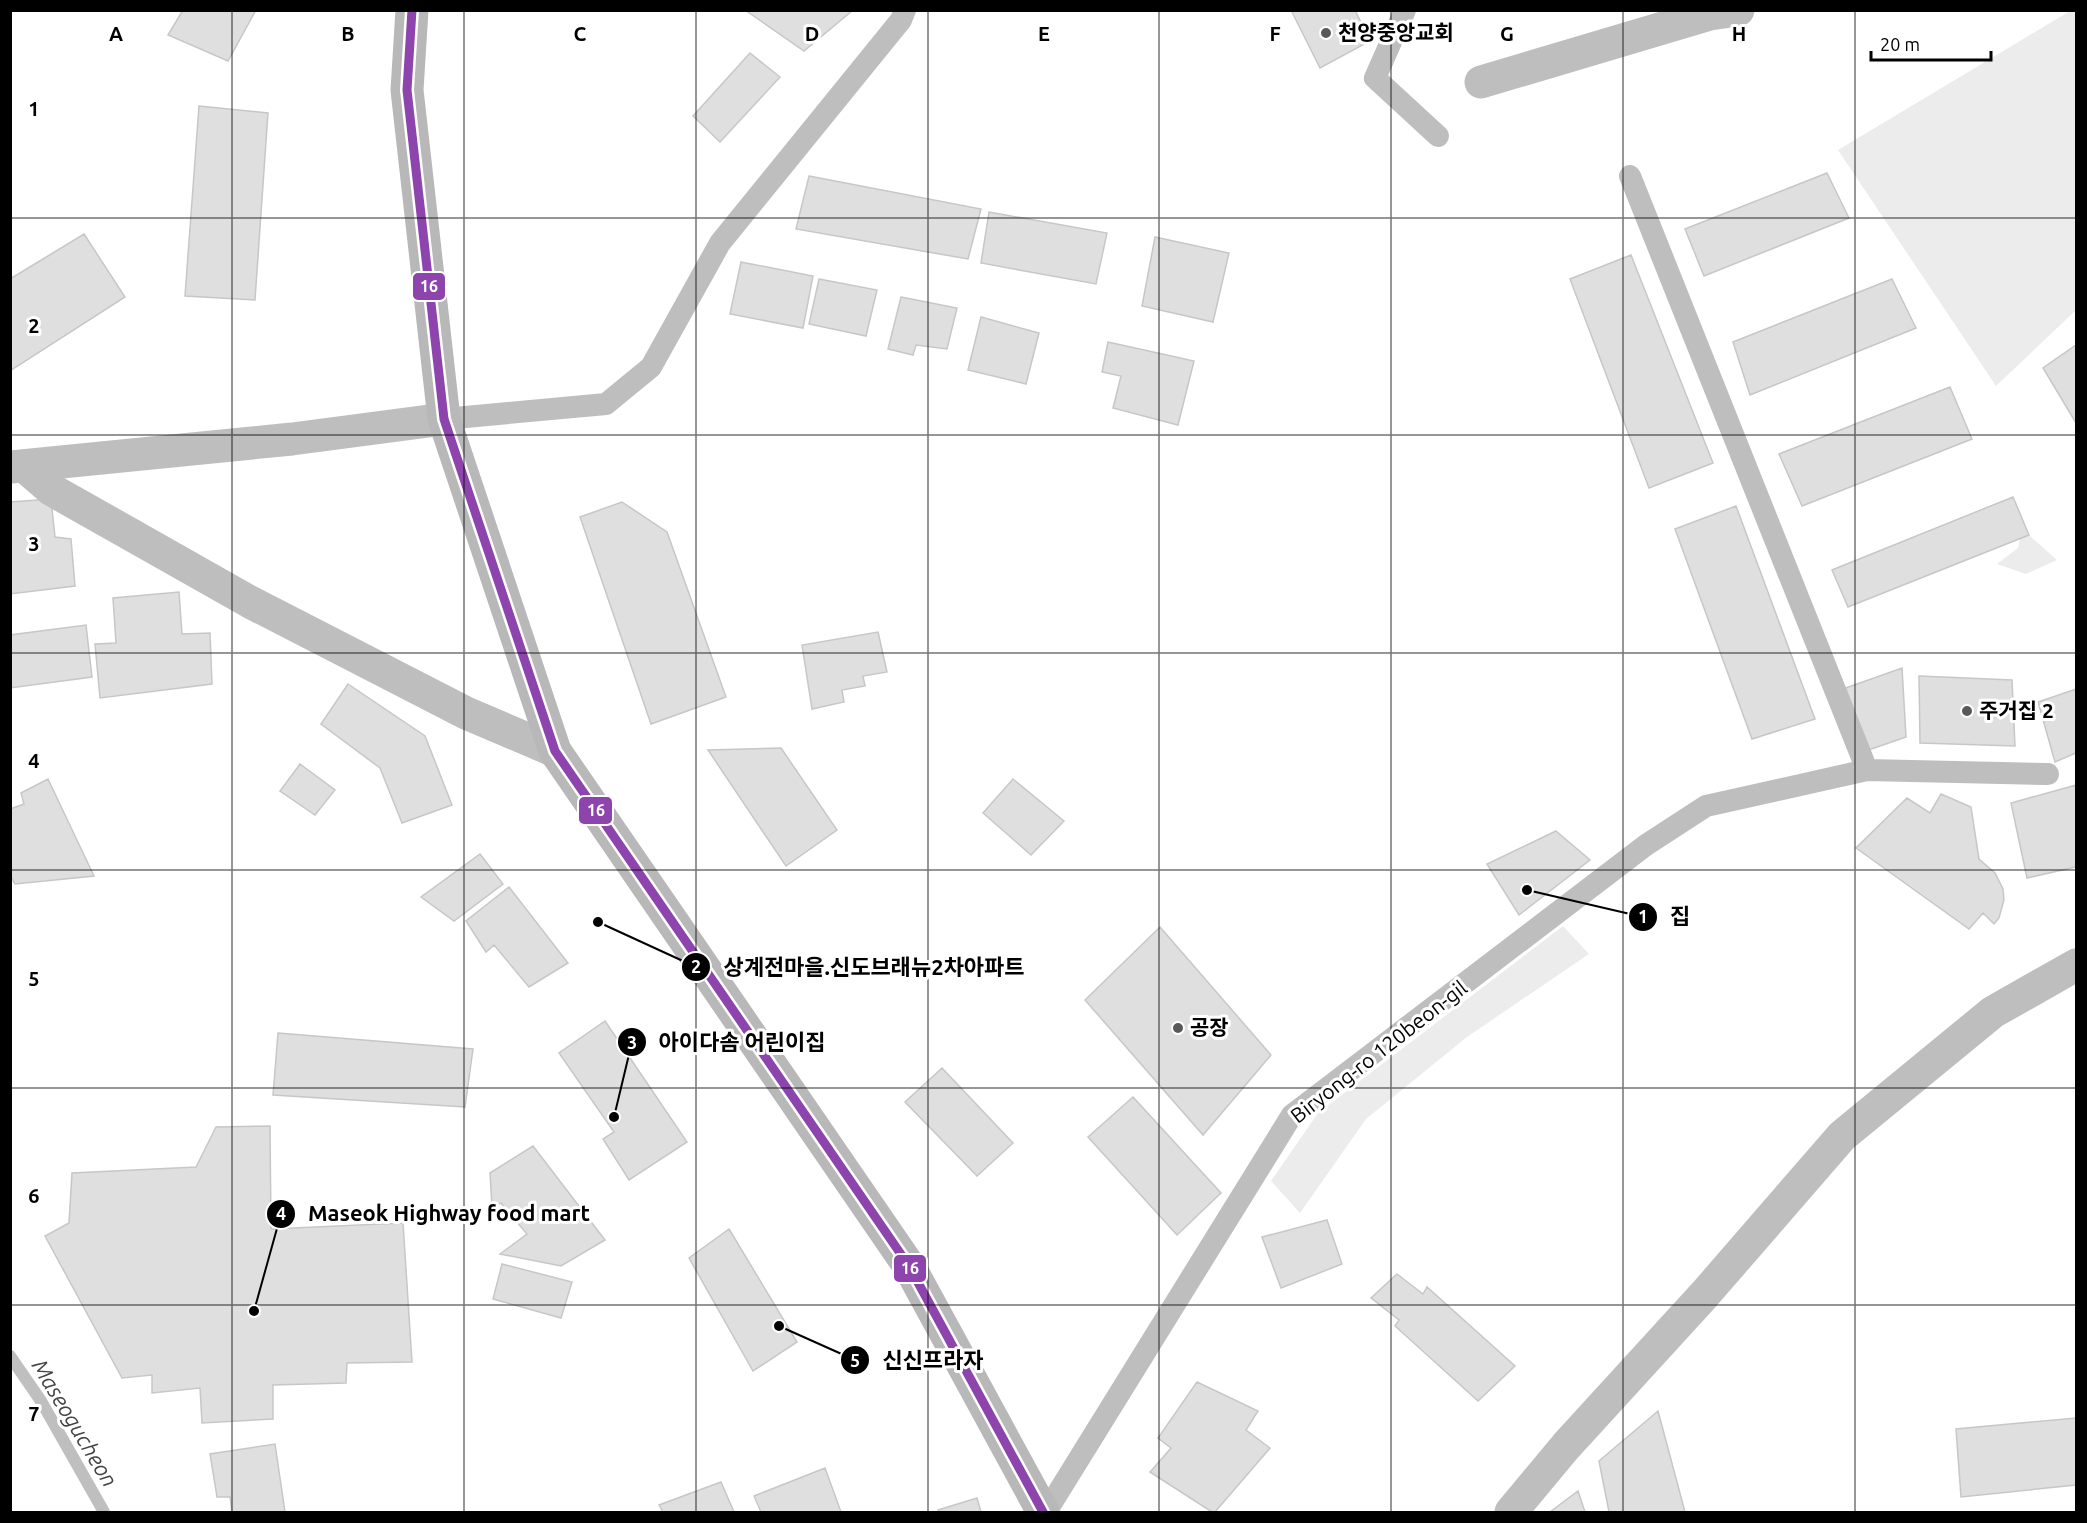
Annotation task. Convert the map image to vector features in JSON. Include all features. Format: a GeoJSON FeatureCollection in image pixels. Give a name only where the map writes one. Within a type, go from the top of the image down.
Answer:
{"type":"FeatureCollection","features":[{"type":"Feature","properties":{"kind":"main road"},"geometry":{"type":"LineString","coordinates":[[412,10],[407,90],[444,419],[555,751],[909,1266],[1045,1512]]}},
{"type":"Feature","properties":{"kind":"street"},"geometry":{"type":"LineString","coordinates":[[1481,82],[1710,14],[1738,10]]}},
{"type":"Feature","properties":{"kind":"street"},"geometry":{"type":"LineString","coordinates":[[17,466],[292,439],[444,419]]}},
{"type":"Feature","properties":{"kind":"street"},"geometry":{"type":"LineString","coordinates":[[17,466],[52,490],[250,602],[466,713],[555,751]]}},
{"type":"Feature","properties":{"kind":"street"},"geometry":{"type":"LineString","coordinates":[[1511,1512],[1566,1446],[1705,1294],[1842,1136],[1993,1012],[2076,965]]}},
{"type":"Feature","properties":{"kind":"lane"},"geometry":{"type":"LineString","coordinates":[[444,419],[606,404],[651,367],[720,243],[901,20],[905,10]]}},
{"type":"Feature","properties":{"kind":"lane"},"geometry":{"type":"LineString","coordinates":[[1405,10],[1375,78],[1438,136]]}},
{"type":"Feature","properties":{"kind":"lane"},"geometry":{"type":"LineString","coordinates":[[1630,176],[1867,770]]}},
{"type":"Feature","properties":{"kind":"lane","name":"Biryong-ro 120beon-gil"},"geometry":{"type":"LineString","coordinates":[[1045,1512],[1292,1115],[1646,845],[1706,806],[1867,770],[2048,774]]}},
{"type":"Feature","properties":{"kind":"shaded area"},"geometry":{"type":"Polygon","coordinates":[[[2070,11],[2076,13],[2076,310],[1996,386],[1838,150],[2070,11]]]}},
{"type":"Feature","properties":{"kind":"shaded area"},"geometry":{"type":"Polygon","coordinates":[[[2029,535],[2057,560],[2026,574],[1997,564],[2018,548],[2020,538],[2029,535]]]}},
{"type":"Feature","properties":{"kind":"shaded area"},"geometry":{"type":"Polygon","coordinates":[[[1563,926],[1589,954],[1467,1037],[1366,1119],[1300,1213],[1271,1181],[1318,1113],[1563,926]]]}},
{"type":"Feature","properties":{"kind":"building"},"geometry":{"type":"Polygon","coordinates":[[[183,10],[256,10],[228,61],[168,35],[183,10]]]}},
{"type":"Feature","properties":{"kind":"building"},"geometry":{"type":"Polygon","coordinates":[[[745,10],[853,10],[804,51],[745,10]]]}},
{"type":"Feature","properties":{"kind":"building"},"geometry":{"type":"Polygon","coordinates":[[[1291,10],[1355,10],[1370,41],[1320,68],[1291,10]]]}},
{"type":"Feature","properties":{"kind":"building"},"geometry":{"type":"Polygon","coordinates":[[[750,53],[780,77],[720,142],[693,116],[750,53]]]}},
{"type":"Feature","properties":{"kind":"building"},"geometry":{"type":"Polygon","coordinates":[[[199,106],[268,113],[255,300],[185,296],[199,106]]]}},
{"type":"Feature","properties":{"kind":"building"},"geometry":{"type":"Polygon","coordinates":[[[1827,173],[1849,218],[1704,276],[1685,229],[1827,173]]]}},
{"type":"Feature","properties":{"kind":"building"},"geometry":{"type":"Polygon","coordinates":[[[809,176],[981,209],[968,259],[796,229],[809,176]]]}},
{"type":"Feature","properties":{"kind":"building"},"geometry":{"type":"Polygon","coordinates":[[[989,212],[1107,233],[1096,284],[981,263],[989,212]]]}},
{"type":"Feature","properties":{"kind":"building"},"geometry":{"type":"Polygon","coordinates":[[[84,234],[125,297],[10,371],[10,279],[84,234]]]}},
{"type":"Feature","properties":{"kind":"building"},"geometry":{"type":"Polygon","coordinates":[[[1155,237],[1229,253],[1213,322],[1142,306],[1155,237]]]}},
{"type":"Feature","properties":{"kind":"building"},"geometry":{"type":"Polygon","coordinates":[[[1631,255],[1713,463],[1649,488],[1570,279],[1631,255]]]}},
{"type":"Feature","properties":{"kind":"building"},"geometry":{"type":"Polygon","coordinates":[[[741,262],[813,276],[803,328],[730,314],[741,262]]]}},
{"type":"Feature","properties":{"kind":"building"},"geometry":{"type":"Polygon","coordinates":[[[819,279],[877,290],[866,336],[809,324],[819,279]]]}},
{"type":"Feature","properties":{"kind":"building"},"geometry":{"type":"Polygon","coordinates":[[[1892,279],[1916,328],[1750,395],[1733,342],[1892,279]]]}},
{"type":"Feature","properties":{"kind":"building"},"geometry":{"type":"Polygon","coordinates":[[[901,297],[957,308],[947,349],[916,345],[913,355],[888,349],[901,297]]]}},
{"type":"Feature","properties":{"kind":"building"},"geometry":{"type":"Polygon","coordinates":[[[981,317],[1039,333],[1026,384],[968,370],[981,317]]]}},
{"type":"Feature","properties":{"kind":"building"},"geometry":{"type":"Polygon","coordinates":[[[1108,342],[1194,361],[1178,425],[1113,408],[1121,376],[1102,372],[1108,342]]]}},
{"type":"Feature","properties":{"kind":"building"},"geometry":{"type":"Polygon","coordinates":[[[2076,345],[2076,423],[2043,368],[2076,345]]]}},
{"type":"Feature","properties":{"kind":"building"},"geometry":{"type":"Polygon","coordinates":[[[1950,387],[1972,439],[1802,506],[1779,454],[1950,387]]]}},
{"type":"Feature","properties":{"kind":"building"},"geometry":{"type":"Polygon","coordinates":[[[2013,497],[2029,535],[1848,607],[1832,570],[2013,497]]]}},
{"type":"Feature","properties":{"kind":"building"},"geometry":{"type":"Polygon","coordinates":[[[51,499],[55,537],[71,539],[75,586],[10,594],[10,502],[51,499]]]}},
{"type":"Feature","properties":{"kind":"building"},"geometry":{"type":"Polygon","coordinates":[[[622,502],[667,532],[726,697],[651,724],[580,517],[622,502]]]}},
{"type":"Feature","properties":{"kind":"building"},"geometry":{"type":"Polygon","coordinates":[[[1736,506],[1815,719],[1752,739],[1675,529],[1736,506]]]}},
{"type":"Feature","properties":{"kind":"building"},"geometry":{"type":"Polygon","coordinates":[[[179,592],[182,634],[210,633],[212,684],[100,698],[95,644],[116,643],[113,598],[179,592]]]}},
{"type":"Feature","properties":{"kind":"building"},"geometry":{"type":"Polygon","coordinates":[[[86,625],[92,677],[10,688],[10,635],[86,625]]]}},
{"type":"Feature","properties":{"kind":"building"},"geometry":{"type":"Polygon","coordinates":[[[878,632],[887,672],[863,676],[865,686],[842,690],[844,702],[812,709],[802,645],[878,632]]]}},
{"type":"Feature","properties":{"kind":"building"},"geometry":{"type":"Polygon","coordinates":[[[1902,668],[1906,737],[1860,753],[1840,690],[1902,668]]]}},
{"type":"Feature","properties":{"kind":"building","name":"주거집 2"},"geometry":{"type":"Polygon","coordinates":[[[1919,676],[2012,680],[2015,746],[1920,743],[1919,676]]]}},
{"type":"Feature","properties":{"kind":"building"},"geometry":{"type":"Polygon","coordinates":[[[348,684],[425,736],[452,805],[402,823],[380,768],[321,724],[348,684]]]}},
{"type":"Feature","properties":{"kind":"building"},"geometry":{"type":"Polygon","coordinates":[[[2076,689],[2076,753],[2055,762],[2038,702],[2076,689]]]}},
{"type":"Feature","properties":{"kind":"building"},"geometry":{"type":"Polygon","coordinates":[[[781,748],[837,830],[786,866],[708,750],[781,748]]]}},
{"type":"Feature","properties":{"kind":"building"},"geometry":{"type":"Polygon","coordinates":[[[300,764],[335,790],[315,815],[280,791],[300,764]]]}},
{"type":"Feature","properties":{"kind":"building"},"geometry":{"type":"Polygon","coordinates":[[[48,779],[94,876],[15,884],[10,875],[10,809],[24,804],[21,793],[48,779]]]}},
{"type":"Feature","properties":{"kind":"building"},"geometry":{"type":"Polygon","coordinates":[[[1013,779],[1064,821],[1031,855],[983,813],[1013,779]]]}},
{"type":"Feature","properties":{"kind":"building"},"geometry":{"type":"Polygon","coordinates":[[[2076,785],[2076,867],[2027,878],[2011,803],[2076,785]]]}},
{"type":"Feature","properties":{"kind":"building"},"geometry":{"type":"Polygon","coordinates":[[[1941,794],[1971,807],[1979,859],[1995,873],[2003,889],[2004,900],[1999,918],[1994,924],[1983,913],[1969,929],[1856,848],[1907,798],[1930,813],[1941,794]]]}},
{"type":"Feature","properties":{"kind":"building"},"geometry":{"type":"Polygon","coordinates":[[[1556,831],[1590,860],[1519,915],[1487,864],[1556,831]]]}},
{"type":"Feature","properties":{"kind":"building"},"geometry":{"type":"Polygon","coordinates":[[[480,854],[503,884],[454,921],[421,897],[480,854]]]}},
{"type":"Feature","properties":{"kind":"building"},"geometry":{"type":"Polygon","coordinates":[[[509,887],[568,963],[529,987],[494,945],[486,952],[466,921],[509,887]]]}},
{"type":"Feature","properties":{"kind":"building","name":"공장"},"geometry":{"type":"Polygon","coordinates":[[[1160,927],[1271,1055],[1203,1135],[1085,1000],[1160,927]]]}},
{"type":"Feature","properties":{"kind":"building"},"geometry":{"type":"Polygon","coordinates":[[[605,1021],[687,1142],[629,1180],[603,1139],[614,1132],[559,1053],[605,1021]]]}},
{"type":"Feature","properties":{"kind":"building"},"geometry":{"type":"Polygon","coordinates":[[[278,1033],[473,1049],[465,1107],[273,1095],[278,1033]]]}},
{"type":"Feature","properties":{"kind":"building"},"geometry":{"type":"Polygon","coordinates":[[[942,1068],[1013,1143],[977,1176],[905,1102],[942,1068]]]}},
{"type":"Feature","properties":{"kind":"building"},"geometry":{"type":"Polygon","coordinates":[[[1133,1097],[1221,1193],[1177,1235],[1088,1137],[1133,1097]]]}},
{"type":"Feature","properties":{"kind":"building"},"geometry":{"type":"Polygon","coordinates":[[[270,1126],[271,1229],[403,1223],[412,1362],[347,1363],[346,1383],[273,1385],[273,1419],[202,1423],[200,1388],[152,1393],[152,1375],[122,1378],[45,1236],[69,1223],[72,1173],[196,1167],[216,1127],[270,1126]]]}},
{"type":"Feature","properties":{"kind":"building"},"geometry":{"type":"Polygon","coordinates":[[[533,1146],[605,1240],[561,1266],[500,1254],[527,1234],[501,1203],[492,1207],[490,1173],[533,1146]]]}},
{"type":"Feature","properties":{"kind":"building"},"geometry":{"type":"Polygon","coordinates":[[[1327,1220],[1342,1264],[1281,1288],[1262,1237],[1327,1220]]]}},
{"type":"Feature","properties":{"kind":"building"},"geometry":{"type":"Polygon","coordinates":[[[729,1229],[797,1342],[753,1371],[689,1258],[729,1229]]]}},
{"type":"Feature","properties":{"kind":"building"},"geometry":{"type":"Polygon","coordinates":[[[502,1264],[572,1282],[561,1318],[493,1299],[502,1264]]]}},
{"type":"Feature","properties":{"kind":"building"},"geometry":{"type":"Polygon","coordinates":[[[1397,1274],[1423,1294],[1427,1287],[1515,1366],[1478,1401],[1395,1326],[1399,1320],[1371,1298],[1397,1274]]]}},
{"type":"Feature","properties":{"kind":"building"},"geometry":{"type":"Polygon","coordinates":[[[1197,1382],[1258,1411],[1246,1430],[1270,1448],[1215,1512],[1150,1472],[1171,1448],[1158,1438],[1197,1382]]]}},
{"type":"Feature","properties":{"kind":"building"},"geometry":{"type":"Polygon","coordinates":[[[1658,1411],[1685,1512],[1609,1512],[1599,1461],[1658,1411]]]}},
{"type":"Feature","properties":{"kind":"building"},"geometry":{"type":"Polygon","coordinates":[[[2076,1418],[2076,1485],[1961,1497],[1956,1429],[2076,1418]]]}},
{"type":"Feature","properties":{"kind":"building"},"geometry":{"type":"Polygon","coordinates":[[[275,1444],[285,1512],[232,1512],[230,1497],[217,1497],[210,1454],[275,1444]]]}},
{"type":"Feature","properties":{"kind":"building"},"geometry":{"type":"Polygon","coordinates":[[[825,1468],[841,1512],[761,1512],[754,1496],[825,1468]]]}},
{"type":"Feature","properties":{"kind":"building"},"geometry":{"type":"Polygon","coordinates":[[[721,1482],[734,1512],[663,1512],[659,1505],[721,1482]]]}},
{"type":"Feature","properties":{"kind":"building"},"geometry":{"type":"Polygon","coordinates":[[[1578,1491],[1585,1512],[1550,1512],[1578,1491]]]}},
{"type":"Feature","properties":{"kind":"building"},"geometry":{"type":"Polygon","coordinates":[[[977,1498],[981,1512],[939,1512],[938,1510],[977,1498]]]}},
{"type":"Feature","properties":{"kind":"waterway","name":"Maseogucheon"},"geometry":{"type":"LineString","coordinates":[[10,1356],[41,1401],[104,1512]]}},
{"type":"Feature","properties":{"kind":"transit line","name":"16"},"geometry":{"type":"LineString","coordinates":[[412,10],[407,90],[444,419],[555,751],[909,1266],[1043,1512]]}},
{"type":"Feature","properties":{"kind":"place","name":"천양중앙교회"},"geometry":{"type":"Point","coordinates":[1326,33]}},
{"type":"Feature","properties":{"kind":"place","name":"주거집 2"},"geometry":{"type":"Point","coordinates":[1967,711]}},
{"type":"Feature","properties":{"kind":"place","name":"집"},"geometry":{"type":"Point","coordinates":[1527,890]}},
{"type":"Feature","properties":{"kind":"place","name":"상계전마을.신도브래뉴2차아파트"},"geometry":{"type":"Point","coordinates":[598,922]}},
{"type":"Feature","properties":{"kind":"place","name":"공장"},"geometry":{"type":"Point","coordinates":[1178,1028]}},
{"type":"Feature","properties":{"kind":"place","name":"아이다솜 어린이집"},"geometry":{"type":"Point","coordinates":[614,1117]}},
{"type":"Feature","properties":{"kind":"place","name":"Maseok Highway food mart"},"geometry":{"type":"Point","coordinates":[254,1311]}},
{"type":"Feature","properties":{"kind":"place","name":"신신프라자"},"geometry":{"type":"Point","coordinates":[779,1326]}}]}
